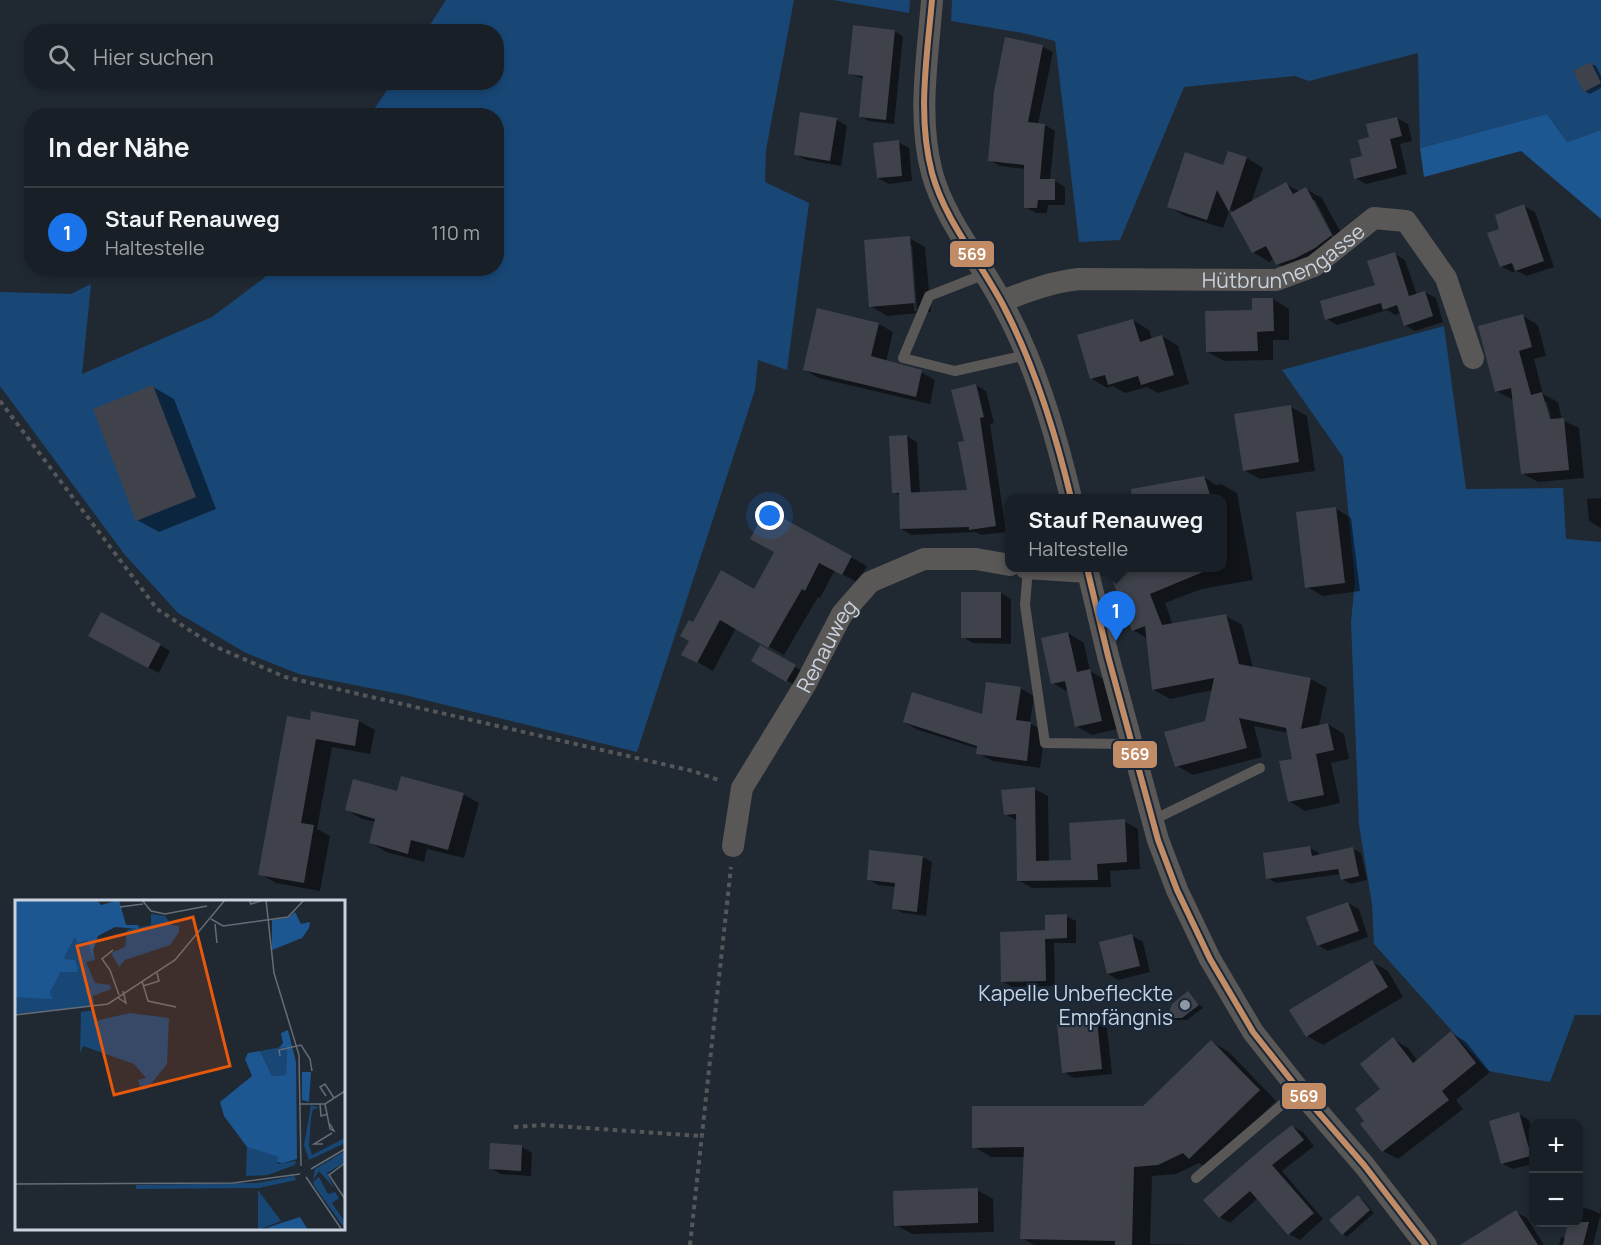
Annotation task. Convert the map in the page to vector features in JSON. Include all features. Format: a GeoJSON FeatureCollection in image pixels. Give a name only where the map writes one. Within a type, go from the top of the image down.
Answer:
{"type":"FeatureCollection","features":[{"type":"Feature","properties":{"kind":"street"},"geometry":{"type":"LineString","coordinates":[[932,0],[925,99],[932,172],[938,193],[951,220],[1002,301],[1026,355],[1050,420],[1070,494]]}},
{"type":"Feature","properties":{"kind":"street","name":"Hütbrunnengasse"},"geometry":{"type":"LineString","coordinates":[[1002,301],[1041,286],[1079,279],[1276,280],[1314,266],[1374,218],[1406,221],[1446,278],[1473,358]]}},
{"type":"Feature","properties":{"kind":"street","name":"Renauweg"},"geometry":{"type":"LineString","coordinates":[[733,846],[742,788],[805,685],[842,614],[870,582],[924,559],[976,559],[1005,564]]}},
{"type":"Feature","properties":{"kind":"street"},"geometry":{"type":"LineString","coordinates":[[1088,572],[1131,744],[1153,820],[1177,890],[1210,959],[1253,1032],[1299,1090],[1364,1165],[1426,1245]]}},
{"type":"Feature","properties":{"kind":"lane"},"geometry":{"type":"LineString","coordinates":[[986,274],[929,296],[903,358],[955,371],[1026,355]]}},
{"type":"Feature","properties":{"kind":"lane"},"geometry":{"type":"LineString","coordinates":[[1027,572],[1025,605],[1045,743],[1131,744]]}},
{"type":"Feature","properties":{"kind":"lane"},"geometry":{"type":"LineString","coordinates":[[1153,820],[1260,768]]}},
{"type":"Feature","properties":{"kind":"lane"},"geometry":{"type":"LineString","coordinates":[[1196,1178],[1299,1090]]}},
{"type":"Feature","properties":{"kind":"path"},"geometry":{"type":"LineString","coordinates":[[0,401],[157,609],[214,646],[285,677],[693,771],[742,788]]}},
{"type":"Feature","properties":{"kind":"path"},"geometry":{"type":"LineString","coordinates":[[690,1245],[733,846]]}},
{"type":"Feature","properties":{"kind":"path"},"geometry":{"type":"LineString","coordinates":[[514,1127],[543,1125],[700,1136]]}},
{"type":"Feature","properties":{"kind":"shaded area"},"geometry":{"type":"Polygon","coordinates":[[[446,0],[794,0],[766,150],[765,182],[809,203],[787,370],[758,360],[755,390],[637,752],[405,695],[299,674],[246,653],[178,613],[125,555],[0,386],[0,292],[71,294],[91,284],[82,374],[212,317],[265,276],[504,276],[504,108],[375,108],[387,90],[504,90],[504,24],[431,24],[446,0]]]}},
{"type":"Feature","properties":{"kind":"shaded area"},"geometry":{"type":"Polygon","coordinates":[[[833,0],[910,0],[909,13],[833,0]]]}},
{"type":"Feature","properties":{"kind":"shaded area"},"geometry":{"type":"Polygon","coordinates":[[[952,0],[1601,0],[1601,130],[1567,142],[1547,114],[1420,148],[1418,53],[1309,81],[1295,76],[1184,87],[1120,240],[1079,242],[1055,41],[1023,33],[951,21],[952,0]]]}},
{"type":"Feature","properties":{"kind":"shaded area"},"geometry":{"type":"Polygon","coordinates":[[[1547,114],[1567,142],[1601,130],[1601,219],[1521,151],[1424,177],[1420,148],[1547,114]]]}},
{"type":"Feature","properties":{"kind":"shaded area"},"geometry":{"type":"Polygon","coordinates":[[[1444,326],[1466,489],[1563,488],[1566,539],[1601,542],[1601,1015],[1575,1015],[1550,1082],[1488,1071],[1374,944],[1372,904],[1359,825],[1351,622],[1355,581],[1343,457],[1282,370],[1444,326]]]}},
{"type":"Feature","properties":{"kind":"building"},"geometry":{"type":"Polygon","coordinates":[[[853,25],[895,30],[886,120],[859,117],[863,76],[848,74],[853,25]]]}},
{"type":"Feature","properties":{"kind":"building"},"geometry":{"type":"Polygon","coordinates":[[[1005,37],[1043,45],[1028,122],[1045,124],[1040,179],[1055,179],[1055,200],[1038,200],[1037,208],[1024,208],[1024,165],[988,161],[994,92],[1005,37]]]}},
{"type":"Feature","properties":{"kind":"building"},"geometry":{"type":"Polygon","coordinates":[[[1591,62],[1601,83],[1584,92],[1573,71],[1591,62]]]}},
{"type":"Feature","properties":{"kind":"building"},"geometry":{"type":"Polygon","coordinates":[[[800,112],[837,118],[830,161],[794,155],[800,112]]]}},
{"type":"Feature","properties":{"kind":"building"},"geometry":{"type":"Polygon","coordinates":[[[1397,117],[1402,136],[1390,139],[1397,168],[1354,179],[1350,159],[1362,156],[1358,140],[1369,137],[1366,124],[1397,117]]]}},
{"type":"Feature","properties":{"kind":"building"},"geometry":{"type":"Polygon","coordinates":[[[899,140],[902,176],[877,178],[873,143],[899,140]]]}},
{"type":"Feature","properties":{"kind":"building"},"geometry":{"type":"Polygon","coordinates":[[[1228,151],[1247,157],[1229,212],[1217,190],[1207,220],[1167,207],[1185,152],[1223,165],[1228,151]]]}},
{"type":"Feature","properties":{"kind":"building"},"geometry":{"type":"Polygon","coordinates":[[[1286,182],[1293,194],[1306,187],[1332,235],[1315,248],[1276,265],[1266,246],[1252,253],[1230,213],[1286,182]]]}},
{"type":"Feature","properties":{"kind":"building"},"geometry":{"type":"Polygon","coordinates":[[[1524,204],[1544,261],[1515,271],[1512,263],[1500,267],[1487,233],[1499,229],[1495,215],[1524,204]]]}},
{"type":"Feature","properties":{"kind":"building"},"geometry":{"type":"Polygon","coordinates":[[[910,236],[915,303],[869,307],[864,240],[910,236]]]}},
{"type":"Feature","properties":{"kind":"building"},"geometry":{"type":"Polygon","coordinates":[[[1395,252],[1409,296],[1425,291],[1433,316],[1404,326],[1397,305],[1383,310],[1381,303],[1325,320],[1320,301],[1375,285],[1367,261],[1395,252]]]}},
{"type":"Feature","properties":{"kind":"building"},"geometry":{"type":"Polygon","coordinates":[[[1252,298],[1273,298],[1274,331],[1257,332],[1258,351],[1206,352],[1205,311],[1252,310],[1252,298]]]}},
{"type":"Feature","properties":{"kind":"building"},"geometry":{"type":"Polygon","coordinates":[[[817,308],[879,323],[871,356],[922,370],[916,397],[803,370],[817,308]]]}},
{"type":"Feature","properties":{"kind":"building"},"geometry":{"type":"Polygon","coordinates":[[[1523,314],[1532,347],[1519,351],[1531,395],[1542,392],[1550,419],[1564,418],[1569,470],[1521,474],[1511,388],[1495,392],[1478,326],[1523,314]]]}},
{"type":"Feature","properties":{"kind":"building"},"geometry":{"type":"Polygon","coordinates":[[[1133,319],[1140,342],[1162,335],[1174,375],[1141,385],[1138,376],[1108,385],[1105,375],[1090,379],[1077,335],[1133,319]]]}},
{"type":"Feature","properties":{"kind":"building"},"geometry":{"type":"Polygon","coordinates":[[[976,384],[984,417],[980,418],[996,526],[969,530],[969,527],[900,529],[899,493],[967,490],[958,442],[964,441],[951,390],[976,384]]]}},
{"type":"Feature","properties":{"kind":"building"},"geometry":{"type":"Polygon","coordinates":[[[153,385],[196,497],[136,521],[93,409],[153,385]]]}},
{"type":"Feature","properties":{"kind":"building"},"geometry":{"type":"Polygon","coordinates":[[[1291,405],[1299,462],[1243,471],[1234,414],[1291,405]]]}},
{"type":"Feature","properties":{"kind":"building"},"geometry":{"type":"Polygon","coordinates":[[[907,435],[911,493],[892,493],[889,436],[907,435]]]}},
{"type":"Feature","properties":{"kind":"building"},"geometry":{"type":"Polygon","coordinates":[[[1204,476],[1210,494],[1132,494],[1131,489],[1204,476]]]}},
{"type":"Feature","properties":{"kind":"building"},"geometry":{"type":"Polygon","coordinates":[[[1336,507],[1345,583],[1305,588],[1296,512],[1336,507]]]}},
{"type":"Feature","properties":{"kind":"building"},"geometry":{"type":"Polygon","coordinates":[[[766,509],[852,556],[842,575],[819,563],[805,591],[802,589],[768,648],[720,620],[697,663],[681,655],[689,641],[680,636],[689,620],[693,622],[721,570],[754,589],[774,552],[750,539],[766,509]]]}},
{"type":"Feature","properties":{"kind":"building"},"geometry":{"type":"Polygon","coordinates":[[[1109,572],[1203,572],[1150,594],[1162,625],[1226,614],[1239,664],[1311,678],[1301,729],[1328,723],[1334,750],[1316,754],[1324,795],[1288,802],[1279,761],[1292,759],[1286,728],[1239,718],[1247,748],[1175,767],[1164,732],[1205,721],[1214,678],[1152,690],[1145,626],[1132,631],[1109,572]]]}},
{"type":"Feature","properties":{"kind":"building"},"geometry":{"type":"Polygon","coordinates":[[[961,592],[1001,592],[1001,638],[961,638],[961,592]]]}},
{"type":"Feature","properties":{"kind":"building"},"geometry":{"type":"Polygon","coordinates":[[[101,612],[161,644],[148,668],[88,636],[101,612]]]}},
{"type":"Feature","properties":{"kind":"building"},"geometry":{"type":"Polygon","coordinates":[[[1068,632],[1077,672],[1090,669],[1102,721],[1075,727],[1065,681],[1051,684],[1041,638],[1068,632]]]}},
{"type":"Feature","properties":{"kind":"building"},"geometry":{"type":"Polygon","coordinates":[[[760,645],[796,665],[786,682],[751,661],[760,645]]]}},
{"type":"Feature","properties":{"kind":"building"},"geometry":{"type":"Polygon","coordinates":[[[986,682],[1021,687],[1016,720],[1031,722],[1027,761],[976,754],[977,746],[903,722],[912,692],[982,714],[986,682]]]}},
{"type":"Feature","properties":{"kind":"building"},"geometry":{"type":"Polygon","coordinates":[[[311,711],[359,720],[355,746],[316,739],[301,823],[314,825],[304,883],[258,875],[287,716],[310,720],[311,711]]]}},
{"type":"Feature","properties":{"kind":"building"},"geometry":{"type":"Polygon","coordinates":[[[401,776],[464,793],[448,850],[411,840],[408,854],[369,843],[375,819],[345,810],[353,779],[397,791],[401,776]]]}},
{"type":"Feature","properties":{"kind":"building"},"geometry":{"type":"Polygon","coordinates":[[[1035,787],[1036,861],[1071,860],[1069,823],[1125,819],[1127,862],[1097,864],[1098,880],[1017,881],[1016,814],[1004,815],[1001,790],[1035,787]]]}},
{"type":"Feature","properties":{"kind":"building"},"geometry":{"type":"Polygon","coordinates":[[[1310,846],[1312,856],[1353,847],[1359,876],[1341,880],[1338,869],[1266,879],[1263,853],[1310,846]]]}},
{"type":"Feature","properties":{"kind":"building"},"geometry":{"type":"Polygon","coordinates":[[[869,850],[923,856],[917,912],[892,909],[895,883],[867,880],[869,850]]]}},
{"type":"Feature","properties":{"kind":"building"},"geometry":{"type":"Polygon","coordinates":[[[1348,902],[1359,931],[1317,946],[1306,917],[1348,902]]]}},
{"type":"Feature","properties":{"kind":"building"},"geometry":{"type":"Polygon","coordinates":[[[1067,914],[1067,938],[1045,939],[1046,981],[1001,982],[1000,932],[1045,930],[1045,915],[1067,914]]]}},
{"type":"Feature","properties":{"kind":"building"},"geometry":{"type":"Polygon","coordinates":[[[1132,934],[1140,966],[1107,974],[1099,942],[1132,934]]]}},
{"type":"Feature","properties":{"kind":"building"},"geometry":{"type":"Polygon","coordinates":[[[1372,960],[1388,987],[1306,1037],[1289,1010],[1372,960]]]}},
{"type":"Feature","properties":{"kind":"building","name":"Kapelle Unbefleckte Empfängnis"},"geometry":{"type":"Polygon","coordinates":[[[1188,991],[1199,1005],[1182,1018],[1167,1018],[1172,1004],[1188,991]]]}},
{"type":"Feature","properties":{"kind":"building"},"geometry":{"type":"Polygon","coordinates":[[[1097,1020],[1102,1069],[1062,1073],[1057,1024],[1097,1020]]]}},
{"type":"Feature","properties":{"kind":"building"},"geometry":{"type":"Polygon","coordinates":[[[1451,1031],[1476,1063],[1442,1091],[1449,1100],[1382,1152],[1360,1124],[1364,1121],[1355,1109],[1380,1089],[1360,1064],[1393,1037],[1413,1063],[1451,1031]]]}},
{"type":"Feature","properties":{"kind":"building"},"geometry":{"type":"Polygon","coordinates":[[[1211,1040],[1260,1090],[1189,1159],[1183,1153],[1158,1165],[1134,1167],[1132,1245],[1115,1245],[1115,1241],[1020,1239],[1024,1147],[972,1148],[972,1106],[1143,1106],[1211,1040]]]}},
{"type":"Feature","properties":{"kind":"building"},"geometry":{"type":"Polygon","coordinates":[[[1519,1112],[1529,1157],[1501,1164],[1489,1121],[1519,1112]]]}},
{"type":"Feature","properties":{"kind":"building"},"geometry":{"type":"Polygon","coordinates":[[[1292,1125],[1304,1140],[1272,1165],[1314,1213],[1288,1235],[1250,1191],[1219,1218],[1203,1200],[1292,1125]]]}},
{"type":"Feature","properties":{"kind":"building"},"geometry":{"type":"Polygon","coordinates":[[[490,1143],[522,1145],[521,1171],[489,1169],[490,1143]]]}},
{"type":"Feature","properties":{"kind":"building"},"geometry":{"type":"Polygon","coordinates":[[[978,1188],[978,1223],[894,1226],[893,1191],[978,1188]]]}},
{"type":"Feature","properties":{"kind":"building"},"geometry":{"type":"Polygon","coordinates":[[[1358,1195],[1370,1210],[1342,1235],[1329,1220],[1358,1195]]]}},
{"type":"Feature","properties":{"kind":"building"},"geometry":{"type":"Polygon","coordinates":[[[1516,1210],[1538,1245],[1460,1245],[1516,1210]]]}},
{"type":"Feature","properties":{"kind":"building"},"geometry":{"type":"Polygon","coordinates":[[[1583,1222],[1589,1222],[1583,1245],[1563,1245],[1567,1227],[1583,1227],[1583,1222]]]}},
{"type":"Feature","properties":{"kind":"transit line","name":"569"},"geometry":{"type":"LineString","coordinates":[[932,0],[924,86],[927,152],[932,173],[945,208],[1003,305],[1025,351],[1051,424],[1070,494]]}},
{"type":"Feature","properties":{"kind":"transit line","name":"569"},"geometry":{"type":"LineString","coordinates":[[1088,572],[1108,656],[1158,840],[1177,890],[1210,959],[1253,1032],[1299,1090],[1364,1165],[1426,1245]]}},
{"type":"Feature","properties":{"kind":"place","name":"Stauf Renauweg"},"geometry":{"type":"Point","coordinates":[1116,641]}},
{"type":"Feature","properties":{"kind":"place","name":"Kapelle Unbefleckte Empfängnis"},"geometry":{"type":"Point","coordinates":[1185,1005]}}]}
